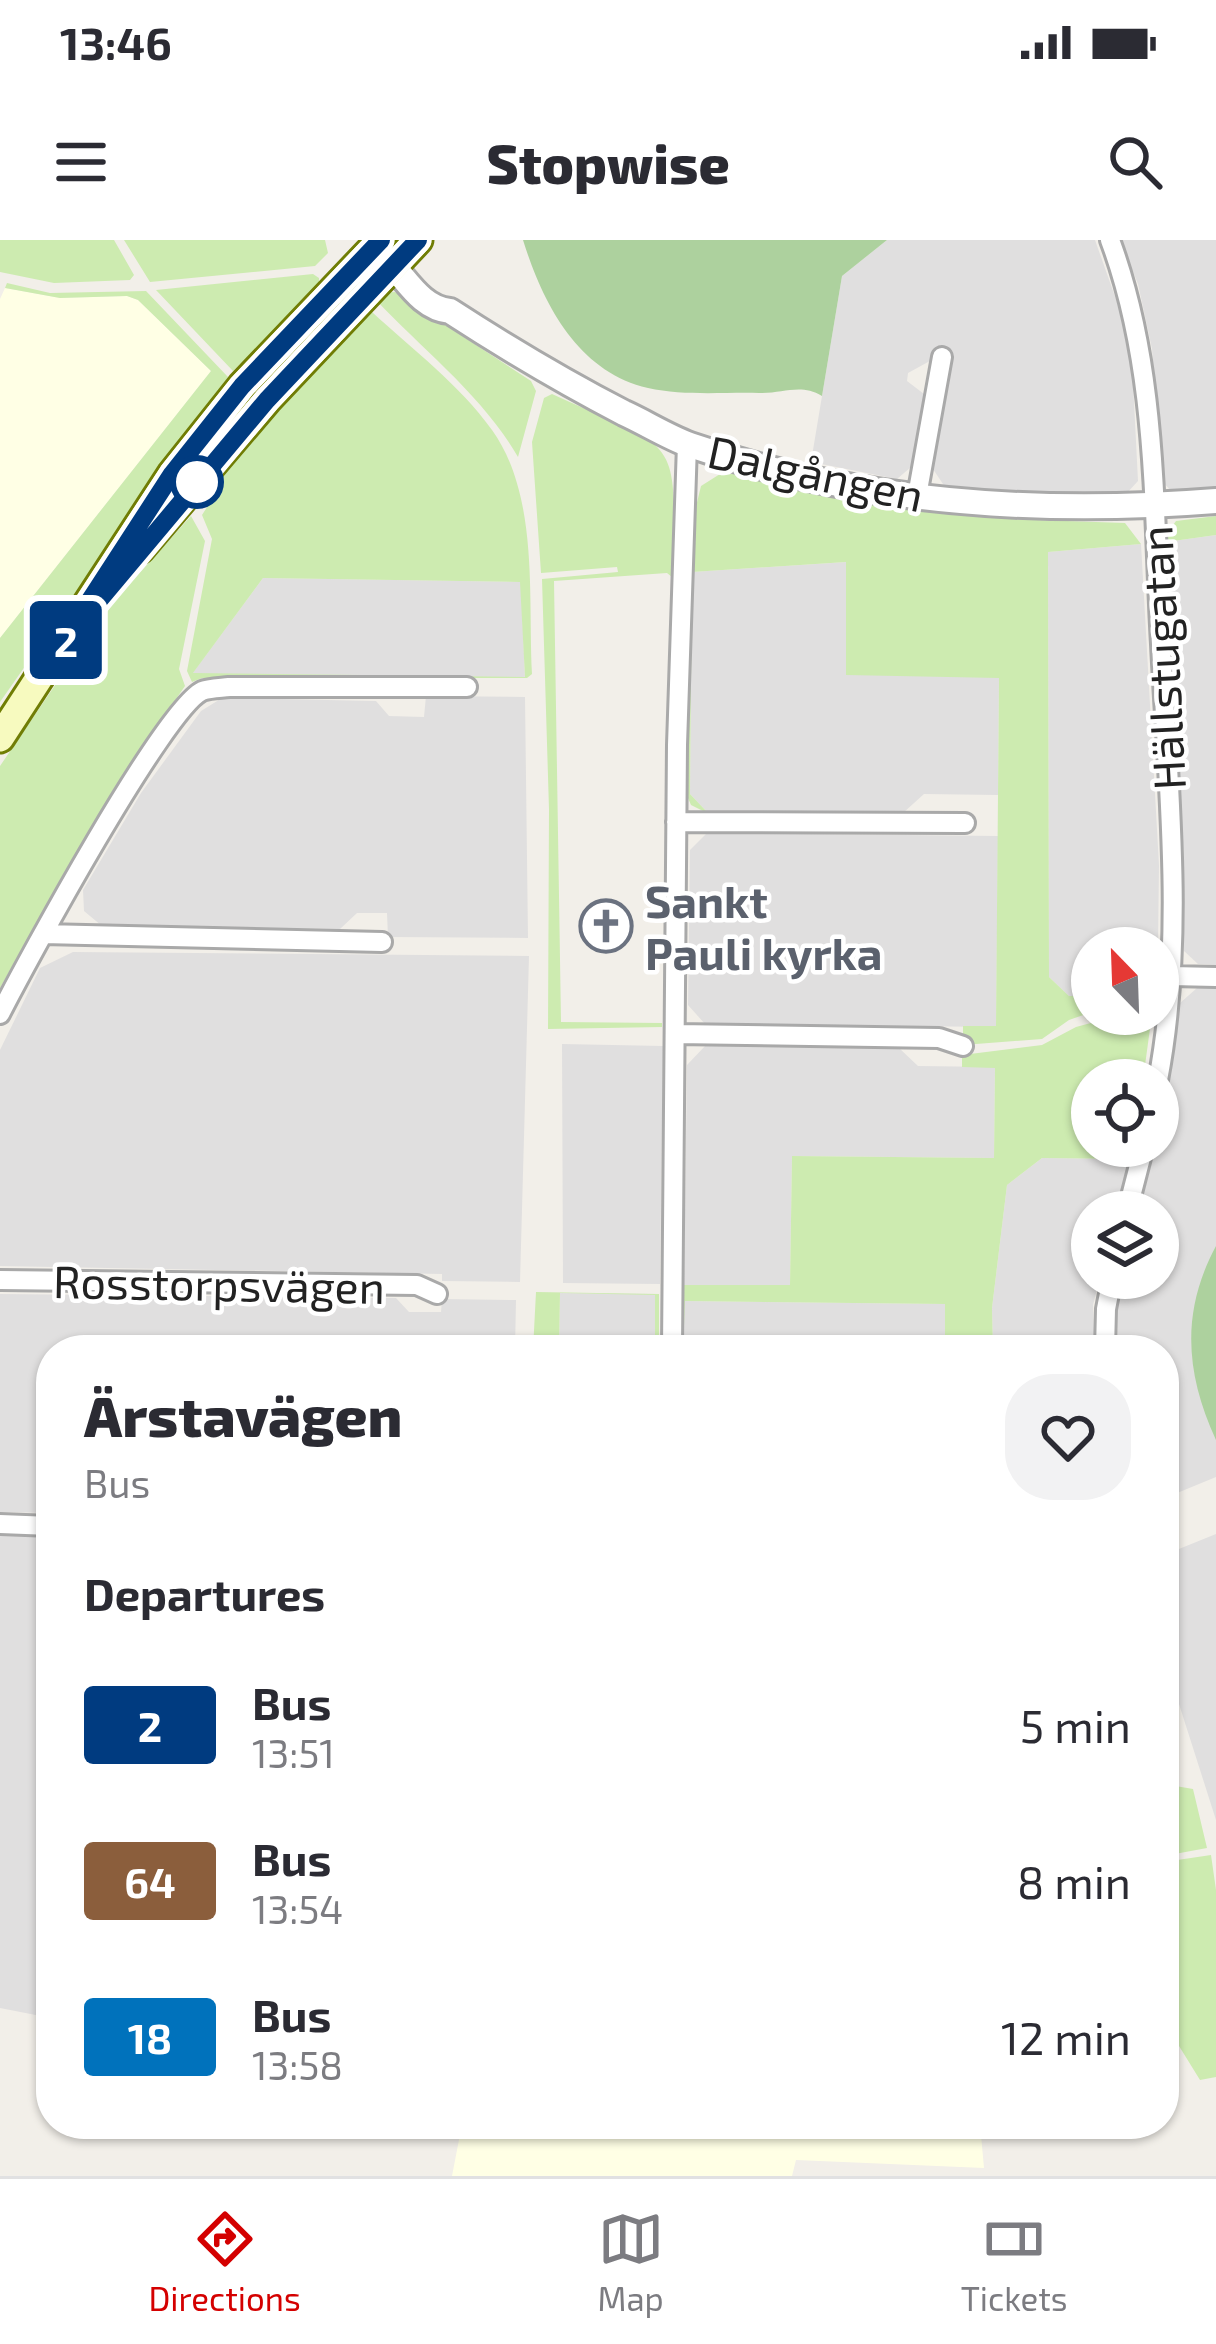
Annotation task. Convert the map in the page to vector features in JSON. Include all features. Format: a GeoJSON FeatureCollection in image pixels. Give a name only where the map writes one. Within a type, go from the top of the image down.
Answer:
{"type":"FeatureCollection","features":[{"type":"Feature","properties":{"kind":"main road"},"geometry":{"type":"LineString","coordinates":[[0,738],[59,648],[267,400],[374,247],[418,240]]}},
{"type":"Feature","properties":{"kind":"street","name":"Hällstugatan"},"geometry":{"type":"LineString","coordinates":[[1110,240],[1142,351],[1167,761],[1171,927]]}},
{"type":"Feature","properties":{"kind":"street","name":"Dalgången"},"geometry":{"type":"LineString","coordinates":[[374,247],[437,289],[450,311],[550,375],[686,444],[786,472],[917,496],[1080,509],[1216,501]]}},
{"type":"Feature","properties":{"kind":"street"},"geometry":{"type":"LineString","coordinates":[[917,496],[942,357]]}},
{"type":"Feature","properties":{"kind":"street"},"geometry":{"type":"LineString","coordinates":[[671,1335],[676,822],[686,444]]}},
{"type":"Feature","properties":{"kind":"street"},"geometry":{"type":"LineString","coordinates":[[0,1014],[43,934],[171,725],[202,691],[467,687]]}},
{"type":"Feature","properties":{"kind":"street"},"geometry":{"type":"LineString","coordinates":[[676,822],[964,823]]}},
{"type":"Feature","properties":{"kind":"street"},"geometry":{"type":"LineString","coordinates":[[43,934],[382,942]]}},
{"type":"Feature","properties":{"kind":"street"},"geometry":{"type":"LineString","coordinates":[[1179,976],[1216,976]]}},
{"type":"Feature","properties":{"kind":"street"},"geometry":{"type":"LineString","coordinates":[[676,1034],[939,1038],[963,1046]]}},
{"type":"Feature","properties":{"kind":"street","name":"Rosstorpsvägen"},"geometry":{"type":"LineString","coordinates":[[0,1280],[417,1286],[437,1294]]}},
{"type":"Feature","properties":{"kind":"street"},"geometry":{"type":"LineString","coordinates":[[1105,1335],[1108,1299]]}},
{"type":"Feature","properties":{"kind":"street"},"geometry":{"type":"LineString","coordinates":[[0,1524],[36,1525]]}},
{"type":"Feature","properties":{"kind":"shaded area"},"geometry":{"type":"Polygon","coordinates":[[[887,240],[1095,240],[1123,319],[1133,382],[1138,481],[1126,494],[1032,494],[945,487],[933,469],[952,359],[939,356],[908,373],[907,381],[924,394],[911,467],[897,479],[811,462],[842,276],[887,240]]]}},
{"type":"Feature","properties":{"kind":"shaded area"},"geometry":{"type":"Polygon","coordinates":[[[1120,240],[1216,240],[1216,488],[1173,493],[1161,480],[1152,349],[1138,284],[1120,240]]]}},
{"type":"Feature","properties":{"kind":"shaded area"},"geometry":{"type":"Polygon","coordinates":[[[5,288],[60,298],[127,296],[138,300],[211,371],[0,638],[0,299],[5,288]]]}},
{"type":"Feature","properties":{"kind":"shaded area"},"geometry":{"type":"Polygon","coordinates":[[[1216,535],[1216,965],[1198,964],[1184,951],[1184,861],[1166,542],[1216,535]]]}},
{"type":"Feature","properties":{"kind":"shaded area"},"geometry":{"type":"Polygon","coordinates":[[[1141,544],[1159,865],[1158,927],[1071,927],[1071,996],[1049,977],[1048,552],[1141,544]]]}},
{"type":"Feature","properties":{"kind":"shaded area"},"geometry":{"type":"Polygon","coordinates":[[[847,562],[846,674],[999,677],[998,795],[924,794],[903,813],[707,812],[690,794],[692,572],[847,562]]]}},
{"type":"Feature","properties":{"kind":"shaded area"},"geometry":{"type":"Polygon","coordinates":[[[263,578],[521,582],[525,678],[192,674],[263,578]]]}},
{"type":"Feature","properties":{"kind":"shaded area"},"geometry":{"type":"Polygon","coordinates":[[[426,696],[525,697],[528,938],[388,937],[387,913],[357,913],[340,929],[102,926],[84,911],[83,890],[141,793],[201,711],[222,698],[376,701],[389,716],[424,717],[426,696]]]}},
{"type":"Feature","properties":{"kind":"shaded area"},"geometry":{"type":"Polygon","coordinates":[[[707,833],[998,836],[996,1027],[705,1024],[688,1005],[690,850],[707,833]]]}},
{"type":"Feature","properties":{"kind":"shaded area"},"geometry":{"type":"Polygon","coordinates":[[[73,952],[529,956],[520,1282],[442,1281],[442,1274],[0,1266],[0,1050],[40,968],[73,952]]]}},
{"type":"Feature","properties":{"kind":"shaded area"},"geometry":{"type":"Polygon","coordinates":[[[1197,988],[1216,988],[1216,1477],[1179,1492],[1179,1335],[1117,1335],[1118,1299],[1179,1299],[1179,1191],[1143,1191],[1149,1167],[1179,1167],[1179,1059],[1171,1059],[1175,1035],[1179,1035],[1179,1010],[1197,988]]]}},
{"type":"Feature","properties":{"kind":"shaded area"},"geometry":{"type":"Polygon","coordinates":[[[562,1044],[663,1046],[660,1284],[563,1283],[562,1044]]]}},
{"type":"Feature","properties":{"kind":"shaded area"},"geometry":{"type":"Polygon","coordinates":[[[706,1045],[899,1048],[918,1066],[995,1067],[994,1158],[792,1156],[790,1285],[684,1285],[687,1065],[706,1045]]]}},
{"type":"Feature","properties":{"kind":"shaded area"},"geometry":{"type":"Polygon","coordinates":[[[1042,1158],[1071,1158],[1071,1167],[1127,1167],[1121,1191],[1071,1191],[1071,1299],[1095,1299],[1094,1335],[993,1335],[1007,1185],[1042,1158]]]}},
{"type":"Feature","properties":{"kind":"shaded area"},"geometry":{"type":"Polygon","coordinates":[[[560,1293],[656,1294],[655,1335],[559,1335],[560,1293]]]}},
{"type":"Feature","properties":{"kind":"shaded area"},"geometry":{"type":"Polygon","coordinates":[[[0,1294],[396,1298],[409,1312],[441,1312],[442,1299],[516,1300],[515,1335],[36,1335],[36,1513],[0,1512],[0,1294]]]}},
{"type":"Feature","properties":{"kind":"shaded area"},"geometry":{"type":"Polygon","coordinates":[[[684,1301],[945,1304],[945,1335],[683,1335],[684,1301]]]}},
{"type":"Feature","properties":{"kind":"shaded area"},"geometry":{"type":"Polygon","coordinates":[[[0,1532],[36,1533],[36,2015],[0,2008],[0,1532]]]}},
{"type":"Feature","properties":{"kind":"shaded area"},"geometry":{"type":"Polygon","coordinates":[[[1216,1534],[1216,1820],[1179,1704],[1179,1549],[1216,1534]]]}},
{"type":"Feature","properties":{"kind":"shaded area"},"geometry":{"type":"Polygon","coordinates":[[[459,2139],[981,2139],[984,2168],[796,2160],[792,2176],[452,2176],[459,2139]]]}},
{"type":"Feature","properties":{"kind":"green space"},"geometry":{"type":"Polygon","coordinates":[[[0,240],[114,240],[134,275],[130,280],[54,283],[0,272],[0,240]]]}},
{"type":"Feature","properties":{"kind":"green space"},"geometry":{"type":"Polygon","coordinates":[[[124,240],[325,240],[328,253],[315,266],[150,282],[124,240]]]}},
{"type":"Feature","properties":{"kind":"green space"},"geometry":{"type":"Polygon","coordinates":[[[523,240],[887,240],[842,276],[822,396],[799,390],[675,392],[623,380],[583,351],[567,332],[541,288],[523,240]]]}},
{"type":"Feature","properties":{"kind":"green space"},"geometry":{"type":"Polygon","coordinates":[[[313,274],[319,278],[319,288],[233,371],[156,290],[313,274]]]}},
{"type":"Feature","properties":{"kind":"green space"},"geometry":{"type":"Polygon","coordinates":[[[7,283],[50,293],[146,291],[228,377],[0,702],[0,638],[211,371],[138,300],[127,296],[60,298],[5,288],[7,283]]]}},
{"type":"Feature","properties":{"kind":"green space"},"geometry":{"type":"Polygon","coordinates":[[[395,292],[531,381],[536,391],[518,457],[470,394],[376,300],[382,293],[395,292]]]}},
{"type":"Feature","properties":{"kind":"green space"},"geometry":{"type":"Polygon","coordinates":[[[366,311],[372,312],[465,398],[507,456],[518,485],[528,547],[532,674],[527,678],[470,678],[468,682],[202,678],[192,682],[187,671],[212,539],[202,515],[218,490],[214,484],[244,440],[366,311]],[[263,578],[193,673],[525,677],[520,582],[263,578]]]}},
{"type":"Feature","properties":{"kind":"green space"},"geometry":{"type":"Polygon","coordinates":[[[552,394],[647,439],[662,452],[670,470],[672,577],[667,573],[554,581],[561,1022],[662,1023],[662,1027],[548,1029],[549,809],[542,579],[618,572],[617,567],[541,573],[532,442],[544,398],[552,394]]]}},
{"type":"Feature","properties":{"kind":"green space"},"geometry":{"type":"Polygon","coordinates":[[[720,474],[735,474],[928,511],[1125,523],[1141,544],[1048,552],[1049,977],[1071,996],[1071,1019],[1042,1039],[963,1045],[963,1026],[996,1026],[999,678],[846,675],[846,562],[692,572],[690,794],[707,812],[796,815],[707,813],[691,805],[685,791],[691,527],[701,486],[720,474]]]}},
{"type":"Feature","properties":{"kind":"green space"},"geometry":{"type":"Polygon","coordinates":[[[191,516],[205,541],[179,669],[185,686],[113,790],[0,988],[0,766],[107,609],[191,516]]]}},
{"type":"Feature","properties":{"kind":"green space"},"geometry":{"type":"Polygon","coordinates":[[[1216,516],[1216,535],[1166,542],[1176,521],[1216,516]]]}},
{"type":"Feature","properties":{"kind":"green space"},"geometry":{"type":"Polygon","coordinates":[[[1071,1030],[1071,1035],[1149,1035],[1146,1059],[1071,1059],[1071,1158],[1042,1158],[1007,1185],[993,1335],[945,1335],[945,1304],[685,1301],[680,1335],[684,1285],[790,1285],[792,1156],[994,1158],[995,1068],[962,1067],[962,1055],[1042,1045],[1071,1030]]]}},
{"type":"Feature","properties":{"kind":"green space"},"geometry":{"type":"Polygon","coordinates":[[[1216,1246],[1216,1440],[1198,1391],[1191,1342],[1197,1294],[1216,1246]]]}},
{"type":"Feature","properties":{"kind":"green space"},"geometry":{"type":"Polygon","coordinates":[[[536,1292],[659,1294],[659,1335],[655,1335],[655,1295],[560,1293],[559,1335],[534,1335],[536,1292]]]}},
{"type":"Feature","properties":{"kind":"green space"},"geometry":{"type":"Polygon","coordinates":[[[1179,1787],[1193,1789],[1207,1848],[1179,1853],[1179,1787]]]}},
{"type":"Feature","properties":{"kind":"green space"},"geometry":{"type":"Polygon","coordinates":[[[1211,1855],[1216,1890],[1216,2077],[1200,2080],[1179,2046],[1179,1860],[1211,1855]]]}},
{"type":"Feature","properties":{"kind":"bus line","name":"2"},"geometry":{"type":"LineString","coordinates":[[381,240],[242,386],[172,474],[59,648],[267,400],[418,240]]}},
{"type":"Feature","properties":{"kind":"place","name":"Sankt Pauli kyrka"},"geometry":{"type":"Point","coordinates":[606,926]}}]}
